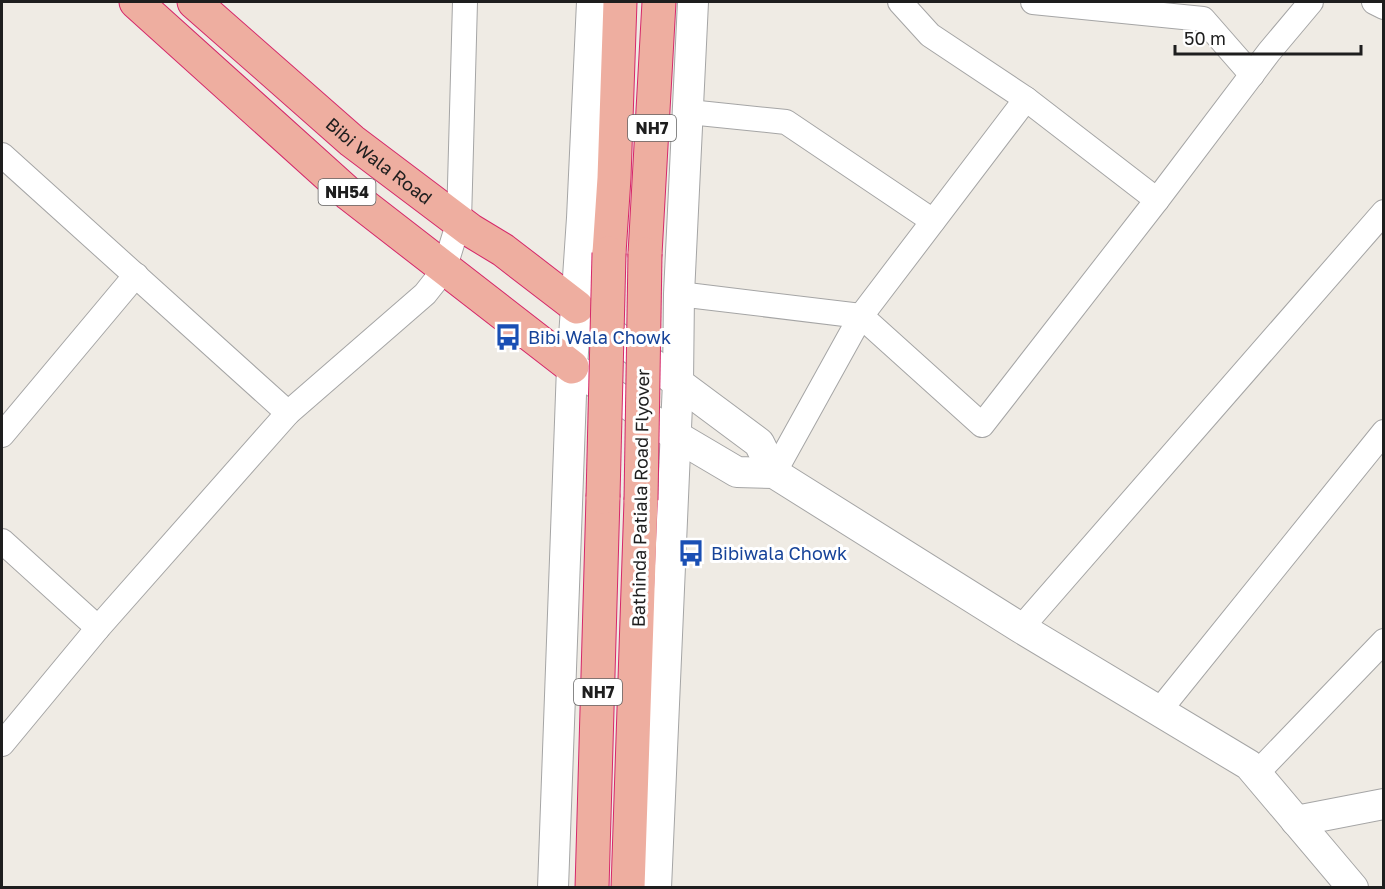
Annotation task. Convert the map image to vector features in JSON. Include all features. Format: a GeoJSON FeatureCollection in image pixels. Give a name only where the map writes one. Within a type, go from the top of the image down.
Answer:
{"type":"FeatureCollection","features":[{"type":"Feature","properties":{"kind":"highway","name":"NH54"},"geometry":{"type":"LineString","coordinates":[[136,2],[349,194],[444,270],[572,367]]}},
{"type":"Feature","properties":{"kind":"highway","name":"Bibi Wala Road"},"geometry":{"type":"LineString","coordinates":[[194,2],[352,141],[459,221],[503,250],[577,307]]}},
{"type":"Feature","properties":{"kind":"highway","name":"Bathinda Patiala Road Flyover"},"geometry":{"type":"LineString","coordinates":[[592,888],[609,253],[620,2]]}},
{"type":"Feature","properties":{"kind":"highway","name":"Bathinda Patiala Road Flyover"},"geometry":{"type":"LineString","coordinates":[[628,888],[639,556],[645,254],[659,2]]}},
{"type":"Feature","properties":{"kind":"street"},"geometry":{"type":"LineString","coordinates":[[4,735],[288,413],[425,294],[444,270],[459,221],[465,2]]}},
{"type":"Feature","properties":{"kind":"street"},"geometry":{"type":"LineString","coordinates":[[553,888],[572,367],[592,2]]}},
{"type":"Feature","properties":{"kind":"street"},"geometry":{"type":"LineString","coordinates":[[656,888],[676,436],[679,294],[693,2]]}},
{"type":"Feature","properties":{"kind":"street"},"geometry":{"type":"LineString","coordinates":[[900,2],[930,35],[1026,99],[1157,200]]}},
{"type":"Feature","properties":{"kind":"street"},"geometry":{"type":"LineString","coordinates":[[1033,2],[1203,19],[1252,75]]}},
{"type":"Feature","properties":{"kind":"street"},"geometry":{"type":"LineString","coordinates":[[679,294],[861,316],[982,425],[1311,2]]}},
{"type":"Feature","properties":{"kind":"street"},"geometry":{"type":"LineString","coordinates":[[1374,2],[1383,7]]}},
{"type":"Feature","properties":{"kind":"street"},"geometry":{"type":"LineString","coordinates":[[774,473],[861,316],[1026,99]]}},
{"type":"Feature","properties":{"kind":"street"},"geometry":{"type":"LineString","coordinates":[[688,112],[786,123],[933,220]]}},
{"type":"Feature","properties":{"kind":"street"},"geometry":{"type":"LineString","coordinates":[[2,156],[288,413]]}},
{"type":"Feature","properties":{"kind":"street"},"geometry":{"type":"LineString","coordinates":[[1021,628],[1383,212]]}},
{"type":"Feature","properties":{"kind":"street"},"geometry":{"type":"LineString","coordinates":[[2,435],[136,275]]}},
{"type":"Feature","properties":{"kind":"street"},"geometry":{"type":"LineString","coordinates":[[577,307],[759,443],[774,473]]}},
{"type":"Feature","properties":{"kind":"street"},"geometry":{"type":"LineString","coordinates":[[572,367],[676,436],[737,472],[774,473],[1021,628],[1249,765],[1353,888]]}},
{"type":"Feature","properties":{"kind":"street"},"geometry":{"type":"LineString","coordinates":[[1159,711],[1383,432]]}},
{"type":"Feature","properties":{"kind":"street"},"geometry":{"type":"LineString","coordinates":[[2,541],[98,628]]}},
{"type":"Feature","properties":{"kind":"street"},"geometry":{"type":"LineString","coordinates":[[1256,774],[1383,640]]}},
{"type":"Feature","properties":{"kind":"street"},"geometry":{"type":"LineString","coordinates":[[1296,821],[1383,804]]}},
{"type":"Feature","properties":{"kind":"place","name":"Bibi Wala Chowk"},"geometry":{"type":"Point","coordinates":[508,337]}},
{"type":"Feature","properties":{"kind":"place","name":"Bibiwala Chowk"},"geometry":{"type":"Point","coordinates":[691,553]}}]}
